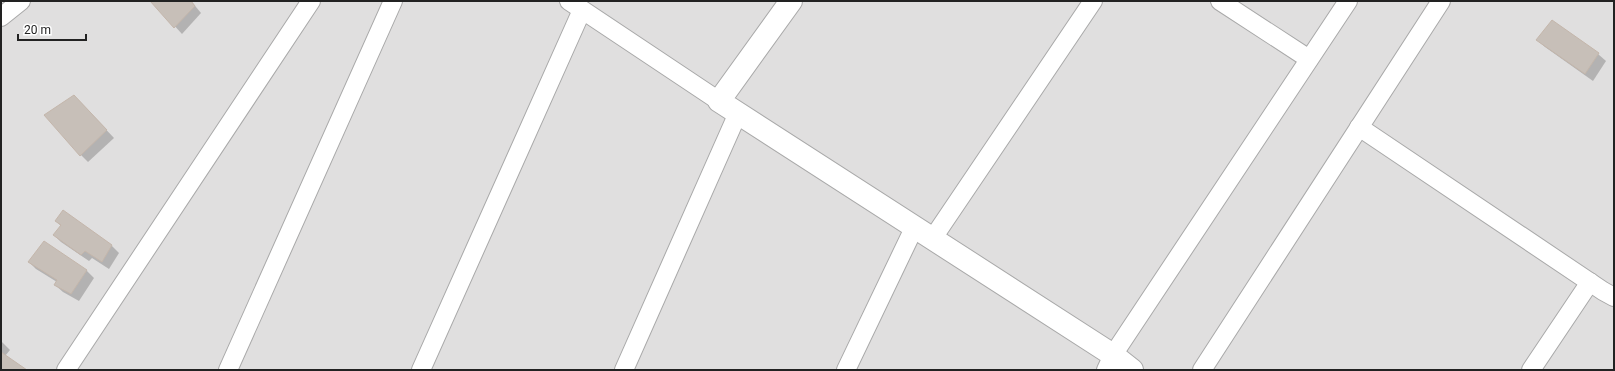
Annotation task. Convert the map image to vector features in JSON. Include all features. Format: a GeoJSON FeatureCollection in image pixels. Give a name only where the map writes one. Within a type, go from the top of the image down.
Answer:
{"type":"FeatureCollection","features":[{"type":"Feature","properties":{"kind":"street"},"geometry":{"type":"LineString","coordinates":[[1,17],[21,1]]}},
{"type":"Feature","properties":{"kind":"street"},"geometry":{"type":"LineString","coordinates":[[66,370],[311,1]]}},
{"type":"Feature","properties":{"kind":"street"},"geometry":{"type":"LineString","coordinates":[[228,370],[393,1]]}},
{"type":"Feature","properties":{"kind":"street"},"geometry":{"type":"LineString","coordinates":[[719,101],[791,1]]}},
{"type":"Feature","properties":{"kind":"street"},"geometry":{"type":"LineString","coordinates":[[933,238],[1093,1]]}},
{"type":"Feature","properties":{"kind":"street"},"geometry":{"type":"LineString","coordinates":[[1220,1],[1309,59]]}},
{"type":"Feature","properties":{"kind":"street"},"geometry":{"type":"LineString","coordinates":[[1109,363],[1348,1]]}},
{"type":"Feature","properties":{"kind":"street"},"geometry":{"type":"LineString","coordinates":[[1202,370],[1441,1]]}},
{"type":"Feature","properties":{"kind":"street"},"geometry":{"type":"LineString","coordinates":[[421,370],[576,5],[738,114],[933,238],[1109,363],[1132,370]]}},
{"type":"Feature","properties":{"kind":"street"},"geometry":{"type":"LineString","coordinates":[[624,370],[738,114]]}},
{"type":"Feature","properties":{"kind":"street"},"geometry":{"type":"LineString","coordinates":[[1359,127],[1590,282],[1614,296]]}},
{"type":"Feature","properties":{"kind":"street"},"geometry":{"type":"LineString","coordinates":[[846,370],[915,226]]}},
{"type":"Feature","properties":{"kind":"street"},"geometry":{"type":"LineString","coordinates":[[1531,370],[1590,282]]}},
{"type":"Feature","properties":{"kind":"shaded area"},"geometry":{"type":"Polygon","coordinates":[[[1,1],[1614,1],[1614,370],[1,370],[1,1]]]}},
{"type":"Feature","properties":{"kind":"building"},"geometry":{"type":"Polygon","coordinates":[[[150,1],[191,1],[195,6],[174,28],[150,1]]]}},
{"type":"Feature","properties":{"kind":"building"},"geometry":{"type":"Polygon","coordinates":[[[1552,20],[1599,53],[1585,74],[1536,40],[1552,20]]]}},
{"type":"Feature","properties":{"kind":"building"},"geometry":{"type":"Polygon","coordinates":[[[74,95],[107,130],[80,156],[44,115],[74,95]]]}},
{"type":"Feature","properties":{"kind":"building"},"geometry":{"type":"Polygon","coordinates":[[[63,210],[112,245],[102,262],[85,251],[81,255],[53,235],[61,225],[55,221],[63,210]]]}},
{"type":"Feature","properties":{"kind":"building"},"geometry":{"type":"Polygon","coordinates":[[[44,241],[87,270],[71,294],[54,285],[57,280],[28,262],[44,241]]]}},
{"type":"Feature","properties":{"kind":"building"},"geometry":{"type":"Polygon","coordinates":[[[1,352],[27,370],[1,370],[1,352]]]}}]}
